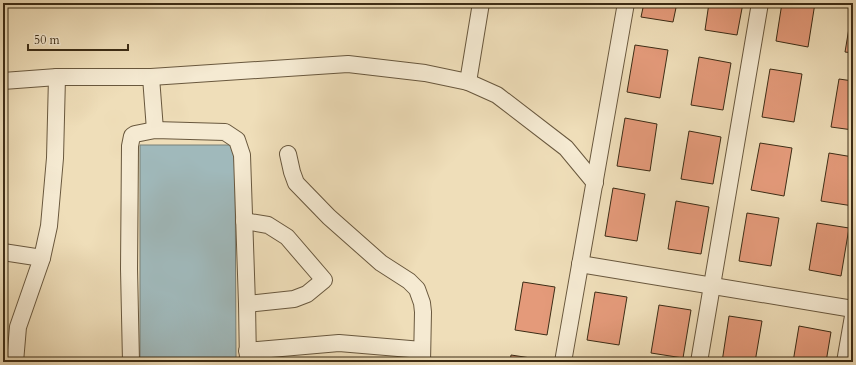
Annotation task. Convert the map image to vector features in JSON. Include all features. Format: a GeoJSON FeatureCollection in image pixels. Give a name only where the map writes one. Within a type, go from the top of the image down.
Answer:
{"type":"FeatureCollection","features":[{"type":"Feature","properties":{"kind":"street"},"geometry":{"type":"LineString","coordinates":[[468,82],[482,3]]}},
{"type":"Feature","properties":{"kind":"street"},"geometry":{"type":"LineString","coordinates":[[563,362],[626,3]]}},
{"type":"Feature","properties":{"kind":"street"},"geometry":{"type":"LineString","coordinates":[[699,362],[760,3]]}},
{"type":"Feature","properties":{"kind":"street"},"geometry":{"type":"LineString","coordinates":[[3,81],[57,77],[151,77],[348,64],[425,73],[468,82],[497,95],[566,148],[595,183]]}},
{"type":"Feature","properties":{"kind":"street"},"geometry":{"type":"LineString","coordinates":[[15,362],[18,327],[42,258],[49,226],[55,158],[57,77]]}},
{"type":"Feature","properties":{"kind":"street"},"geometry":{"type":"LineString","coordinates":[[151,77],[155,130]]}},
{"type":"Feature","properties":{"kind":"street"},"geometry":{"type":"LineString","coordinates":[[131,362],[129,269],[130,146],[132,136],[135,134],[155,130],[224,132],[237,140],[242,155],[248,356],[339,343],[422,356],[423,312],[422,303],[417,289],[408,280],[375,258],[329,217],[296,183],[288,154]]}},
{"type":"Feature","properties":{"kind":"street"},"geometry":{"type":"LineString","coordinates":[[244,221],[268,225],[287,237],[324,280],[307,294],[294,299],[247,304]]}},
{"type":"Feature","properties":{"kind":"street"},"geometry":{"type":"LineString","coordinates":[[3,252],[42,258]]}},
{"type":"Feature","properties":{"kind":"street"},"geometry":{"type":"LineString","coordinates":[[580,264],[853,309]]}},
{"type":"Feature","properties":{"kind":"street"},"geometry":{"type":"LineString","coordinates":[[845,362],[853,316]]}},
{"type":"Feature","properties":{"kind":"water"},"geometry":{"type":"Polygon","coordinates":[[[140,145],[235,145],[236,362],[140,362],[140,145]]]}},
{"type":"Feature","properties":{"kind":"building"},"geometry":{"type":"Polygon","coordinates":[[[644,3],[677,3],[673,22],[641,17],[644,3]]]}},
{"type":"Feature","properties":{"kind":"building"},"geometry":{"type":"Polygon","coordinates":[[[709,3],[743,3],[737,35],[705,30],[709,3]]]}},
{"type":"Feature","properties":{"kind":"building"},"geometry":{"type":"Polygon","coordinates":[[[782,3],[815,3],[808,47],[776,41],[782,3]]]}},
{"type":"Feature","properties":{"kind":"building"},"geometry":{"type":"Polygon","coordinates":[[[853,4],[853,53],[845,52],[853,4]]]}},
{"type":"Feature","properties":{"kind":"building"},"geometry":{"type":"Polygon","coordinates":[[[635,45],[668,50],[660,98],[627,92],[635,45]]]}},
{"type":"Feature","properties":{"kind":"building"},"geometry":{"type":"Polygon","coordinates":[[[699,57],[731,63],[723,110],[691,105],[699,57]]]}},
{"type":"Feature","properties":{"kind":"building"},"geometry":{"type":"Polygon","coordinates":[[[770,69],[802,74],[794,122],[762,117],[770,69]]]}},
{"type":"Feature","properties":{"kind":"building"},"geometry":{"type":"Polygon","coordinates":[[[839,79],[853,81],[853,130],[831,127],[839,79]]]}},
{"type":"Feature","properties":{"kind":"building"},"geometry":{"type":"Polygon","coordinates":[[[625,118],[657,124],[650,171],[617,166],[625,118]]]}},
{"type":"Feature","properties":{"kind":"building"},"geometry":{"type":"Polygon","coordinates":[[[689,131],[721,137],[713,184],[681,179],[689,131]]]}},
{"type":"Feature","properties":{"kind":"building"},"geometry":{"type":"Polygon","coordinates":[[[760,143],[792,148],[784,196],[751,190],[760,143]]]}},
{"type":"Feature","properties":{"kind":"building"},"geometry":{"type":"Polygon","coordinates":[[[829,153],[853,157],[853,206],[821,201],[829,153]]]}},
{"type":"Feature","properties":{"kind":"building"},"geometry":{"type":"Polygon","coordinates":[[[613,188],[645,194],[637,241],[605,236],[613,188]]]}},
{"type":"Feature","properties":{"kind":"building"},"geometry":{"type":"Polygon","coordinates":[[[676,201],[709,207],[701,254],[668,249],[676,201]]]}},
{"type":"Feature","properties":{"kind":"building"},"geometry":{"type":"Polygon","coordinates":[[[747,213],[779,218],[771,266],[739,261],[747,213]]]}},
{"type":"Feature","properties":{"kind":"building"},"geometry":{"type":"Polygon","coordinates":[[[817,223],[849,228],[841,276],[809,270],[817,223]]]}},
{"type":"Feature","properties":{"kind":"building"},"geometry":{"type":"Polygon","coordinates":[[[523,282],[555,287],[547,335],[515,330],[523,282]]]}},
{"type":"Feature","properties":{"kind":"building"},"geometry":{"type":"Polygon","coordinates":[[[595,292],[627,297],[619,345],[587,340],[595,292]]]}},
{"type":"Feature","properties":{"kind":"building"},"geometry":{"type":"Polygon","coordinates":[[[659,305],[691,310],[683,358],[651,353],[659,305]]]}},
{"type":"Feature","properties":{"kind":"building"},"geometry":{"type":"Polygon","coordinates":[[[729,316],[762,321],[755,362],[722,362],[729,316]]]}},
{"type":"Feature","properties":{"kind":"building"},"geometry":{"type":"Polygon","coordinates":[[[799,326],[831,332],[826,362],[793,362],[799,326]]]}},
{"type":"Feature","properties":{"kind":"building"},"geometry":{"type":"Polygon","coordinates":[[[511,355],[544,360],[543,362],[510,362],[511,355]]]}}]}
